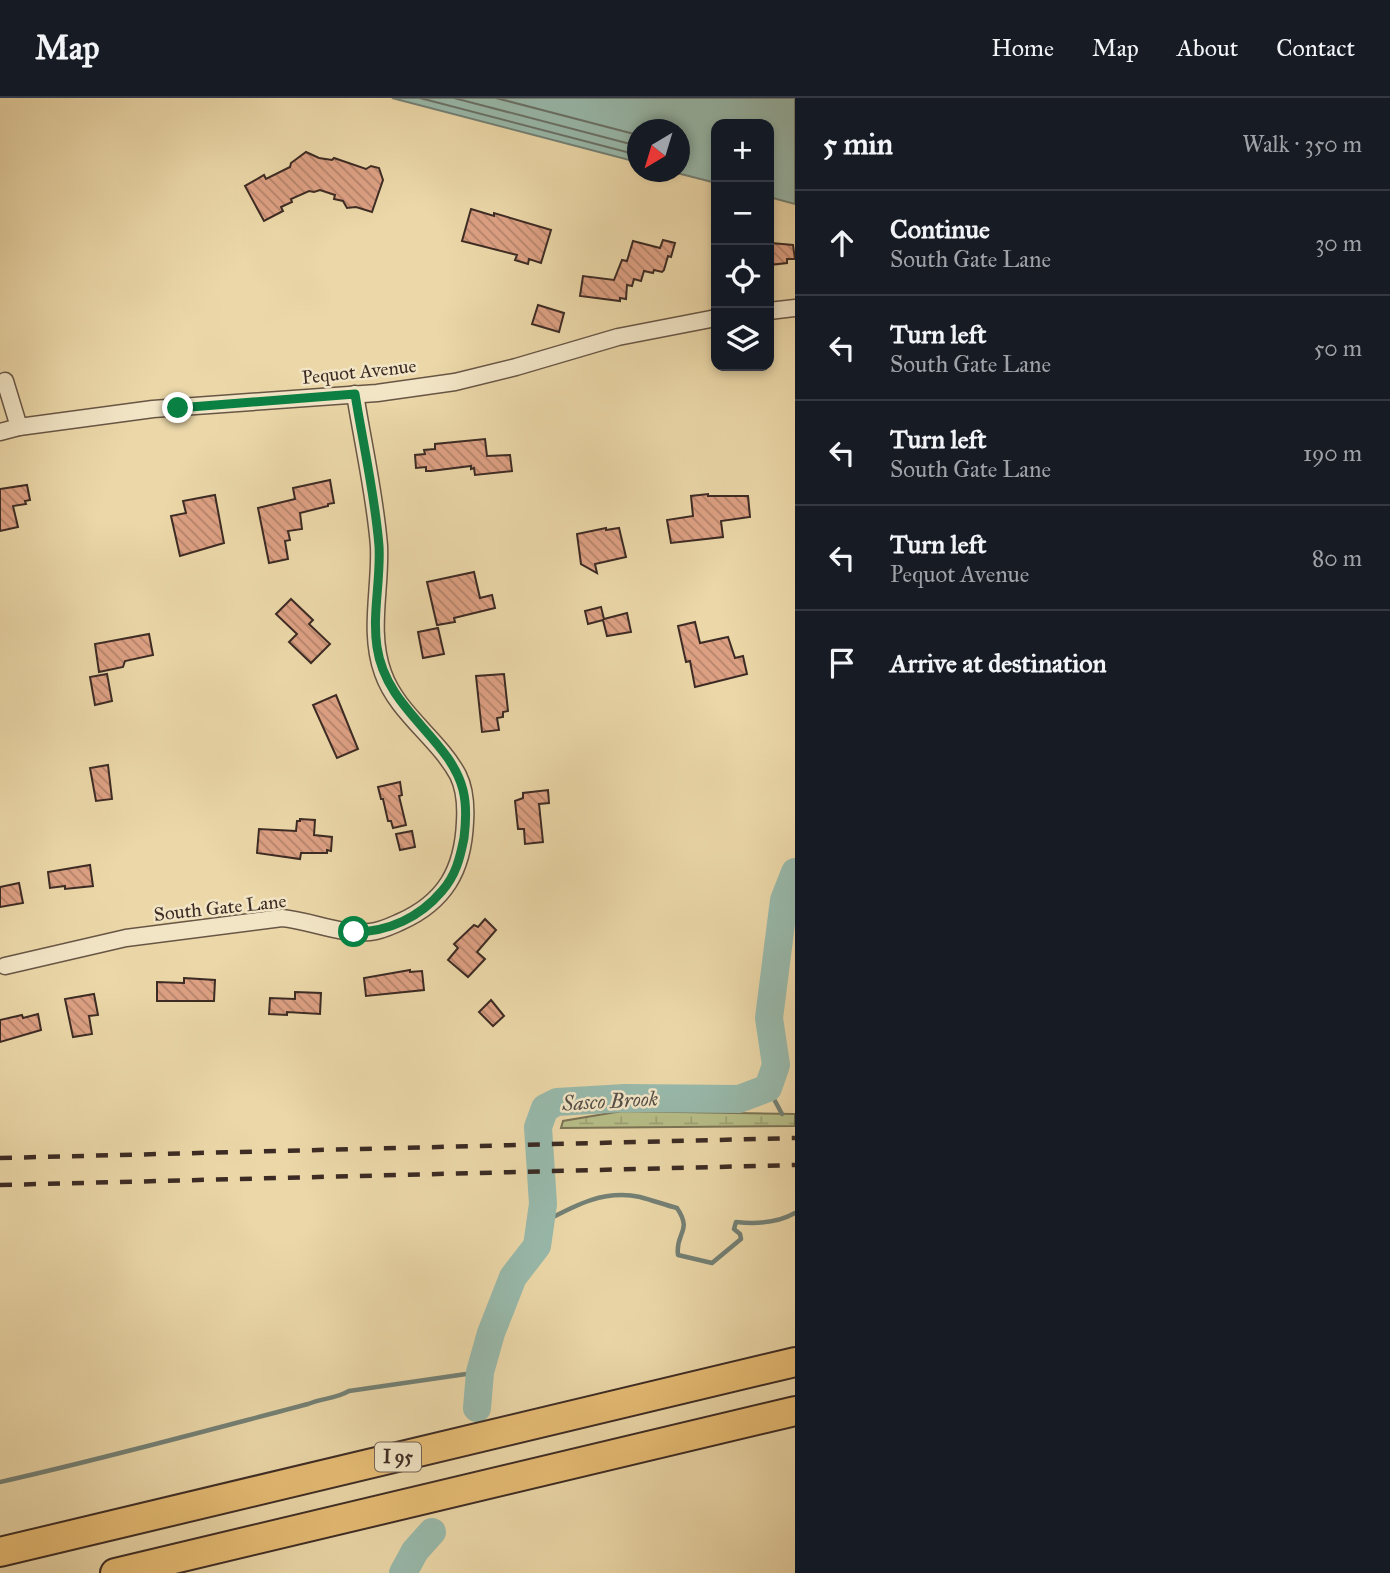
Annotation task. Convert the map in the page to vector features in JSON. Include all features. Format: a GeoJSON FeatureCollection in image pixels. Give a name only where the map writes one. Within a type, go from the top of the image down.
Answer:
{"type":"FeatureCollection","features":[{"type":"Feature","properties":{"kind":"highway","name":"I 95"},"geometry":{"type":"LineString","coordinates":[[0,1552],[795,1362]]}},
{"type":"Feature","properties":{"kind":"highway","name":"I 95"},"geometry":{"type":"LineString","coordinates":[[115,1573],[795,1411]]}},
{"type":"Feature","properties":{"kind":"street"},"geometry":{"type":"LineString","coordinates":[[774,310],[795,307]]}},
{"type":"Feature","properties":{"kind":"street","name":"Pequot Avenue"},"geometry":{"type":"LineString","coordinates":[[0,432],[19,426],[153,409],[355,394],[455,382],[516,368],[618,337],[711,319]]}},
{"type":"Feature","properties":{"kind":"street"},"geometry":{"type":"LineString","coordinates":[[5,381],[19,426]]}},
{"type":"Feature","properties":{"kind":"street","name":"South Gate Lane"},"geometry":{"type":"LineString","coordinates":[[5,966],[126,938],[282,918],[303,920],[333,929],[373,932],[401,922],[429,906],[448,885],[460,862],[466,810],[463,790],[458,776],[441,750],[413,719],[383,674],[376,646],[379,547],[355,394]]}},
{"type":"Feature","properties":{"kind":"green space"},"geometry":{"type":"Polygon","coordinates":[[[622,1111],[795,1114],[795,1126],[561,1128],[563,1121],[622,1111]]]}},
{"type":"Feature","properties":{"kind":"water"},"geometry":{"type":"Polygon","coordinates":[[[392,98],[795,98],[795,204],[774,198],[774,119],[711,119],[711,182],[690,176],[690,119],[627,119],[627,159],[392,98]]]}},
{"type":"Feature","properties":{"kind":"building"},"geometry":{"type":"Polygon","coordinates":[[[306,152],[319,158],[334,158],[366,169],[371,166],[379,168],[383,180],[372,212],[356,207],[347,208],[343,201],[334,199],[335,195],[320,190],[309,191],[291,199],[292,202],[281,207],[283,211],[264,221],[245,186],[264,175],[266,179],[290,167],[291,163],[306,152]]]}},
{"type":"Feature","properties":{"kind":"building"},"geometry":{"type":"Polygon","coordinates":[[[471,209],[551,230],[541,263],[529,259],[528,264],[515,260],[517,255],[462,241],[471,209]]]}},
{"type":"Feature","properties":{"kind":"building"},"geometry":{"type":"Polygon","coordinates":[[[663,240],[675,243],[664,270],[654,270],[653,273],[644,271],[641,281],[634,279],[632,286],[627,285],[626,299],[620,298],[620,301],[580,296],[583,276],[614,280],[622,260],[627,261],[633,241],[660,248],[663,240]]]}},
{"type":"Feature","properties":{"kind":"building"},"geometry":{"type":"Polygon","coordinates":[[[774,243],[793,245],[795,259],[787,259],[787,263],[774,264],[774,243]]]}},
{"type":"Feature","properties":{"kind":"building"},"geometry":{"type":"Polygon","coordinates":[[[538,305],[564,313],[559,332],[532,324],[538,305]]]}},
{"type":"Feature","properties":{"kind":"building"},"geometry":{"type":"Polygon","coordinates":[[[485,439],[487,456],[510,455],[512,471],[475,475],[471,466],[431,471],[426,471],[426,467],[416,468],[415,455],[425,454],[424,450],[435,449],[435,444],[485,439]]]}},
{"type":"Feature","properties":{"kind":"building"},"geometry":{"type":"Polygon","coordinates":[[[330,480],[334,503],[300,513],[302,529],[288,531],[290,540],[285,541],[288,559],[269,563],[258,508],[295,499],[293,488],[330,480]]]}},
{"type":"Feature","properties":{"kind":"building"},"geometry":{"type":"Polygon","coordinates":[[[27,485],[30,500],[25,501],[26,504],[13,506],[18,527],[0,531],[0,489],[27,485]]]}},
{"type":"Feature","properties":{"kind":"building"},"geometry":{"type":"Polygon","coordinates":[[[215,495],[224,543],[180,556],[171,516],[186,513],[183,501],[215,495]]]}},
{"type":"Feature","properties":{"kind":"building"},"geometry":{"type":"Polygon","coordinates":[[[691,496],[748,496],[750,517],[721,521],[723,537],[671,543],[667,520],[693,516],[691,496]]]}},
{"type":"Feature","properties":{"kind":"building"},"geometry":{"type":"Polygon","coordinates":[[[619,528],[626,557],[595,564],[597,573],[581,564],[577,534],[619,528]]]}},
{"type":"Feature","properties":{"kind":"building"},"geometry":{"type":"Polygon","coordinates":[[[474,572],[480,598],[492,595],[495,608],[454,618],[455,622],[437,625],[427,582],[474,572]]]}},
{"type":"Feature","properties":{"kind":"building"},"geometry":{"type":"Polygon","coordinates":[[[291,599],[313,620],[309,624],[330,644],[311,663],[289,642],[297,634],[276,614],[291,599]]]}},
{"type":"Feature","properties":{"kind":"building"},"geometry":{"type":"Polygon","coordinates":[[[601,607],[604,619],[627,613],[631,632],[607,636],[603,620],[588,624],[585,611],[601,607]]]}},
{"type":"Feature","properties":{"kind":"building"},"geometry":{"type":"Polygon","coordinates":[[[695,622],[700,643],[728,637],[735,658],[743,656],[747,674],[695,687],[690,661],[686,662],[678,626],[695,622]]]}},
{"type":"Feature","properties":{"kind":"building"},"geometry":{"type":"Polygon","coordinates":[[[438,628],[444,654],[423,658],[418,632],[438,628]]]}},
{"type":"Feature","properties":{"kind":"building"},"geometry":{"type":"Polygon","coordinates":[[[149,634],[153,655],[125,661],[123,667],[99,672],[95,644],[149,634]]]}},
{"type":"Feature","properties":{"kind":"building"},"geometry":{"type":"Polygon","coordinates":[[[107,674],[112,701],[95,705],[90,677],[107,674]]]}},
{"type":"Feature","properties":{"kind":"building"},"geometry":{"type":"Polygon","coordinates":[[[504,674],[508,711],[503,712],[503,717],[497,718],[499,730],[482,732],[476,676],[504,674]]]}},
{"type":"Feature","properties":{"kind":"building"},"geometry":{"type":"Polygon","coordinates":[[[336,695],[358,749],[337,758],[313,705],[336,695]]]}},
{"type":"Feature","properties":{"kind":"building"},"geometry":{"type":"Polygon","coordinates":[[[108,765],[112,799],[96,801],[90,768],[108,765]]]}},
{"type":"Feature","properties":{"kind":"building"},"geometry":{"type":"Polygon","coordinates":[[[400,782],[402,795],[399,796],[406,825],[393,828],[391,821],[388,821],[378,787],[400,782]]]}},
{"type":"Feature","properties":{"kind":"building"},"geometry":{"type":"Polygon","coordinates":[[[548,790],[549,803],[539,804],[543,842],[525,844],[524,829],[518,829],[515,801],[523,798],[523,793],[548,790]]]}},
{"type":"Feature","properties":{"kind":"building"},"geometry":{"type":"Polygon","coordinates":[[[315,820],[314,835],[332,837],[331,851],[301,853],[300,859],[257,853],[259,829],[296,831],[297,821],[315,820]]]}},
{"type":"Feature","properties":{"kind":"building"},"geometry":{"type":"Polygon","coordinates":[[[412,831],[415,847],[400,850],[396,834],[412,831]]]}},
{"type":"Feature","properties":{"kind":"building"},"geometry":{"type":"Polygon","coordinates":[[[90,865],[93,886],[50,888],[48,872],[90,865]]]}},
{"type":"Feature","properties":{"kind":"building"},"geometry":{"type":"Polygon","coordinates":[[[19,883],[23,903],[0,907],[0,887],[19,883]]]}},
{"type":"Feature","properties":{"kind":"building"},"geometry":{"type":"Polygon","coordinates":[[[485,919],[496,930],[477,952],[485,959],[468,977],[448,960],[458,948],[454,944],[474,925],[478,927],[485,919]]]}},
{"type":"Feature","properties":{"kind":"building"},"geometry":{"type":"Polygon","coordinates":[[[410,970],[422,971],[424,990],[366,996],[364,978],[410,970]]]}},
{"type":"Feature","properties":{"kind":"building"},"geometry":{"type":"Polygon","coordinates":[[[184,978],[215,980],[214,1001],[157,1001],[157,982],[184,983],[184,978]]]}},
{"type":"Feature","properties":{"kind":"building"},"geometry":{"type":"Polygon","coordinates":[[[295,992],[321,993],[320,1014],[269,1014],[270,998],[295,999],[295,992]]]}},
{"type":"Feature","properties":{"kind":"building"},"geometry":{"type":"Polygon","coordinates":[[[94,994],[98,1015],[89,1016],[92,1034],[73,1037],[65,999],[94,994]]]}},
{"type":"Feature","properties":{"kind":"building"},"geometry":{"type":"Polygon","coordinates":[[[491,1000],[504,1016],[493,1026],[479,1012],[491,1000]]]}},
{"type":"Feature","properties":{"kind":"building"},"geometry":{"type":"Polygon","coordinates":[[[38,1014],[41,1030],[0,1042],[0,1020],[38,1014]]]}},
{"type":"Feature","properties":{"kind":"waterway","name":"Sasco Brook"},"geometry":{"type":"LineString","coordinates":[[477,1408],[480,1372],[491,1333],[513,1277],[537,1246],[543,1204],[538,1127],[545,1108],[557,1102],[625,1098],[739,1099],[768,1088],[776,1065],[769,1018],[784,900],[795,872]]}},
{"type":"Feature","properties":{"kind":"waterway"},"geometry":{"type":"LineString","coordinates":[[768,1088],[782,1114]]}},
{"type":"Feature","properties":{"kind":"waterway"},"geometry":{"type":"LineString","coordinates":[[540,1224],[588,1201],[613,1195],[640,1197],[677,1208],[684,1227],[678,1255],[712,1263],[741,1239],[734,1229],[736,1222],[766,1222],[795,1213]]}},
{"type":"Feature","properties":{"kind":"waterway"},"geometry":{"type":"LineString","coordinates":[[0,1482],[349,1391],[480,1372]]}},
{"type":"Feature","properties":{"kind":"waterway","name":"Sasco Brook"},"geometry":{"type":"LineString","coordinates":[[403,1573],[415,1551],[432,1532]]}},
{"type":"Feature","properties":{"kind":"railway"},"geometry":{"type":"LineString","coordinates":[[0,1158],[795,1138]]}},
{"type":"Feature","properties":{"kind":"railway"},"geometry":{"type":"LineString","coordinates":[[0,1185],[795,1165]]}},
{"type":"Feature","properties":{"kind":"route"},"geometry":{"type":"LineString","coordinates":[[178,408],[355,394],[379,547],[376,646],[383,674],[396,696],[441,750],[458,776],[466,810],[460,862],[448,885],[429,906],[390,927],[373,932],[354,932]]}}]}
